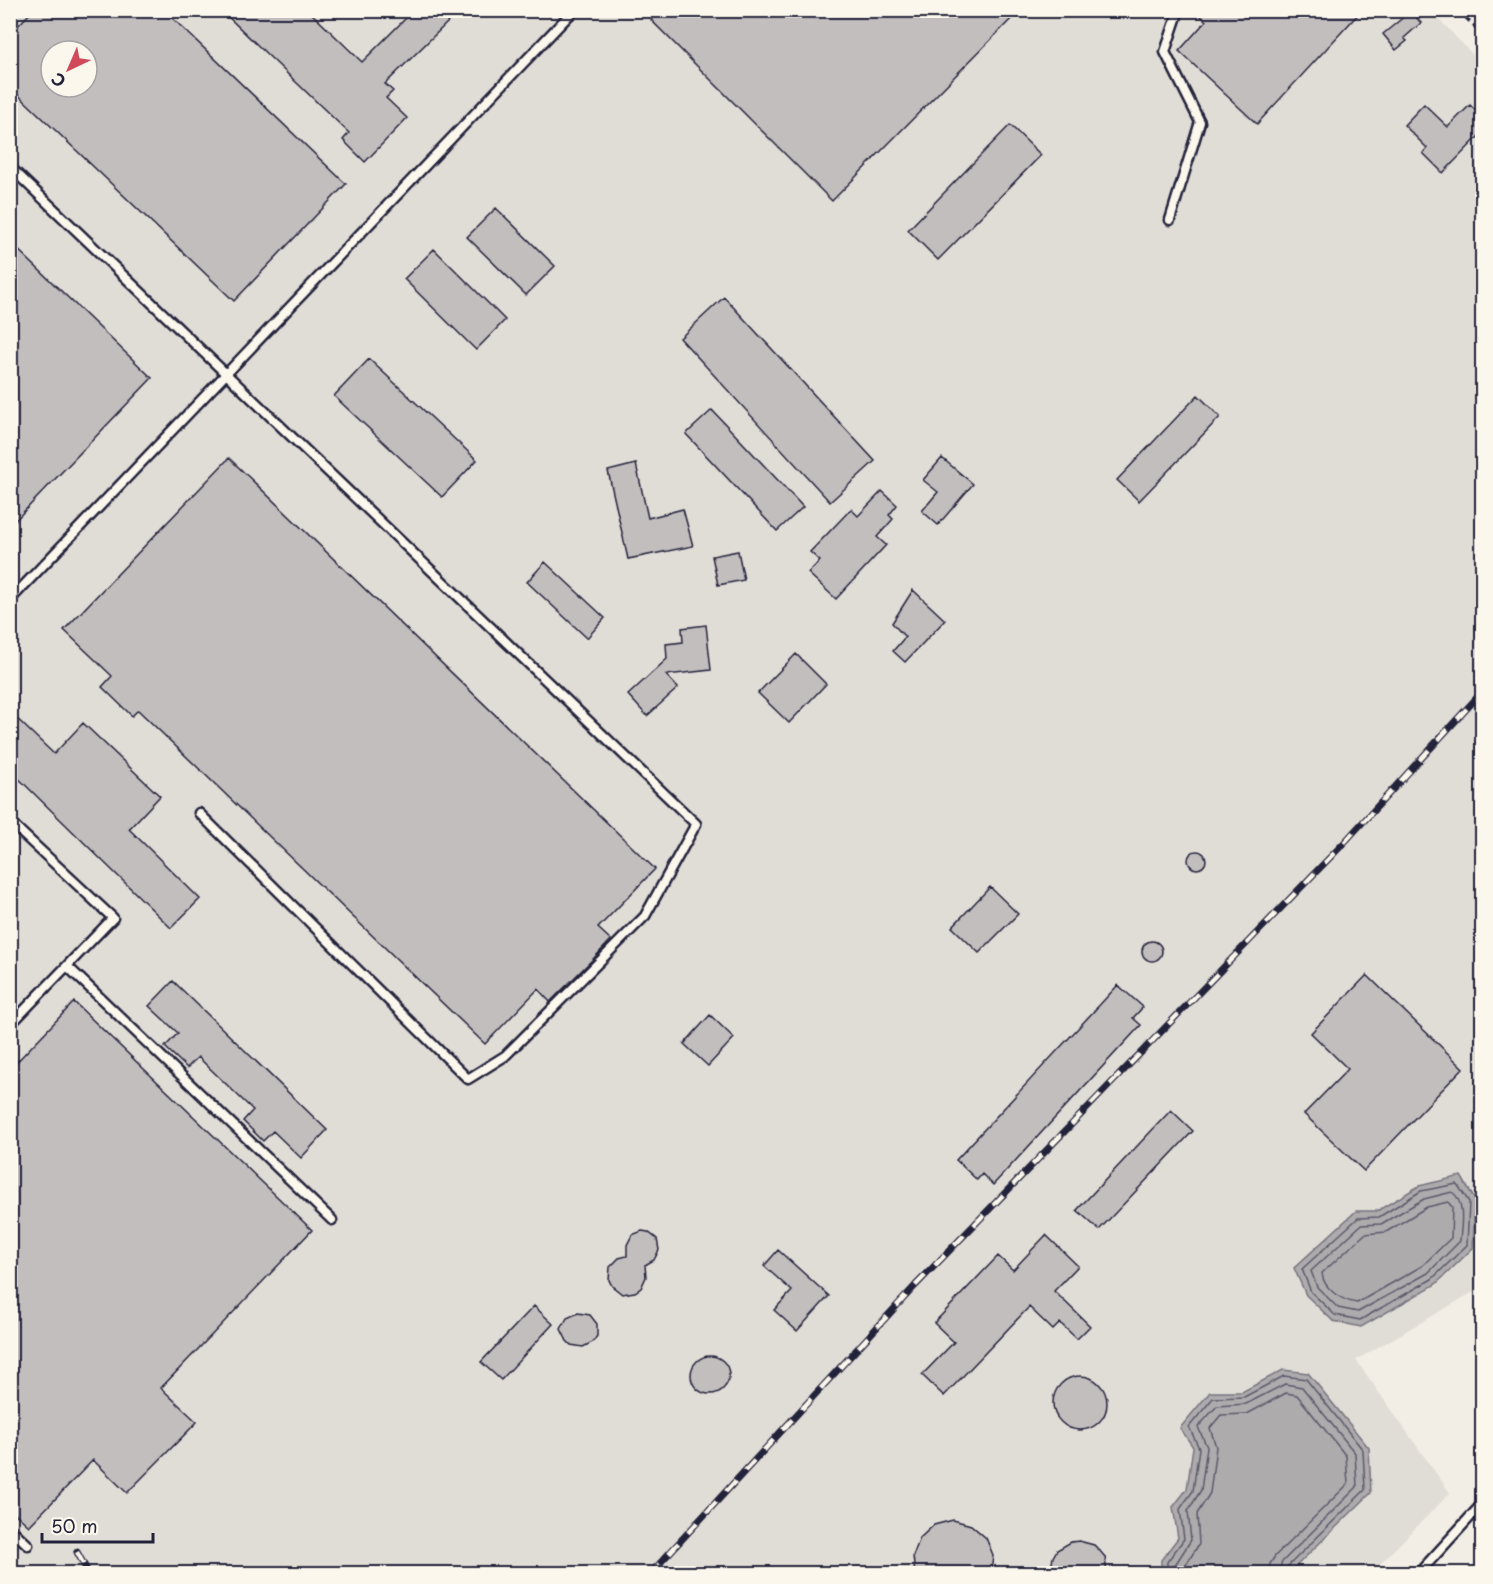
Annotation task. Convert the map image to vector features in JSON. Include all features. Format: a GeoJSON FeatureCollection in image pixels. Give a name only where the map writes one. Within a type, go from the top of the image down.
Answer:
{"type":"FeatureCollection","features":[{"type":"Feature","properties":{"kind":"lane"},"geometry":{"type":"LineString","coordinates":[[10,600],[574,10]]}},
{"type":"Feature","properties":{"kind":"lane"},"geometry":{"type":"LineString","coordinates":[[1170,220],[1200,122],[1165,52],[1179,10]]}},
{"type":"Feature","properties":{"kind":"lane"},"geometry":{"type":"LineString","coordinates":[[10,167],[696,824],[645,915],[505,1056],[468,1079],[199,813]]}},
{"type":"Feature","properties":{"kind":"lane"},"geometry":{"type":"LineString","coordinates":[[10,822],[113,918],[10,1025]]}},
{"type":"Feature","properties":{"kind":"lane"},"geometry":{"type":"LineString","coordinates":[[67,966],[332,1220]]}},
{"type":"Feature","properties":{"kind":"lane"},"geometry":{"type":"LineString","coordinates":[[1418,1574],[1482,1503]]}},
{"type":"Feature","properties":{"kind":"lane"},"geometry":{"type":"LineString","coordinates":[[10,1528],[28,1545]]}},
{"type":"Feature","properties":{"kind":"path"},"geometry":{"type":"LineString","coordinates":[[1458,10],[1482,34]]}},
{"type":"Feature","properties":{"kind":"shaded area"},"geometry":{"type":"Polygon","coordinates":[[[11,11],[1431,11],[1482,62],[1482,1287],[1356,1360],[1450,1493],[1371,1573],[11,1574],[11,11]]]}},
{"type":"Feature","properties":{"kind":"water"},"geometry":{"type":"Polygon","coordinates":[[[1461,1176],[1475,1200],[1473,1248],[1436,1284],[1361,1327],[1333,1321],[1306,1295],[1294,1268],[1356,1211],[1377,1211],[1419,1186],[1461,1176]]]}},
{"type":"Feature","properties":{"kind":"water"},"geometry":{"type":"Polygon","coordinates":[[[1283,1370],[1308,1373],[1369,1448],[1371,1493],[1289,1573],[1161,1573],[1161,1560],[1178,1538],[1173,1507],[1187,1489],[1193,1447],[1180,1428],[1210,1392],[1242,1392],[1283,1370]]]}},
{"type":"Feature","properties":{"kind":"building"},"geometry":{"type":"Polygon","coordinates":[[[33,10],[164,10],[346,184],[234,301],[10,87],[10,34],[33,10]]]}},
{"type":"Feature","properties":{"kind":"building"},"geometry":{"type":"Polygon","coordinates":[[[221,10],[308,10],[362,62],[414,10],[437,10],[448,22],[385,84],[393,91],[386,98],[407,118],[365,162],[343,140],[349,133],[221,10]]]}},
{"type":"Feature","properties":{"kind":"building"},"geometry":{"type":"Polygon","coordinates":[[[660,10],[1020,10],[832,201],[651,20],[660,10]]]}},
{"type":"Feature","properties":{"kind":"building"},"geometry":{"type":"Polygon","coordinates":[[[1195,10],[1362,10],[1257,124],[1179,51],[1206,21],[1195,10]]]}},
{"type":"Feature","properties":{"kind":"building"},"geometry":{"type":"Polygon","coordinates":[[[1411,11],[1421,23],[1404,38],[1407,41],[1396,50],[1383,34],[1411,11]]]}},
{"type":"Feature","properties":{"kind":"building"},"geometry":{"type":"Polygon","coordinates":[[[1424,104],[1448,127],[1470,105],[1482,117],[1482,133],[1443,173],[1423,153],[1427,148],[1404,125],[1424,104]]]}},
{"type":"Feature","properties":{"kind":"building"},"geometry":{"type":"Polygon","coordinates":[[[1010,125],[1041,155],[938,260],[908,230],[1010,125]]]}},
{"type":"Feature","properties":{"kind":"building"},"geometry":{"type":"Polygon","coordinates":[[[496,208],[555,266],[526,295],[467,237],[496,208]]]}},
{"type":"Feature","properties":{"kind":"building"},"geometry":{"type":"Polygon","coordinates":[[[10,242],[152,378],[10,526],[10,242]]]}},
{"type":"Feature","properties":{"kind":"building"},"geometry":{"type":"Polygon","coordinates":[[[434,249],[505,320],[476,350],[404,279],[434,249]]]}},
{"type":"Feature","properties":{"kind":"building"},"geometry":{"type":"Polygon","coordinates":[[[724,297],[875,461],[830,502],[680,338],[724,297]]]}},
{"type":"Feature","properties":{"kind":"building"},"geometry":{"type":"Polygon","coordinates":[[[369,359],[477,460],[442,497],[334,396],[369,359]]]}},
{"type":"Feature","properties":{"kind":"building"},"geometry":{"type":"Polygon","coordinates":[[[1198,395],[1220,417],[1139,501],[1117,480],[1198,395]]]}},
{"type":"Feature","properties":{"kind":"building"},"geometry":{"type":"Polygon","coordinates":[[[712,410],[803,507],[777,531],[686,434],[712,410]]]}},
{"type":"Feature","properties":{"kind":"building"},"geometry":{"type":"Polygon","coordinates":[[[229,458],[655,869],[598,928],[611,940],[594,958],[550,1002],[538,989],[485,1044],[138,710],[132,716],[102,687],[112,676],[64,630],[229,458]]]}},
{"type":"Feature","properties":{"kind":"building"},"geometry":{"type":"Polygon","coordinates":[[[942,458],[973,484],[938,525],[922,511],[938,492],[923,480],[942,458]]]}},
{"type":"Feature","properties":{"kind":"building"},"geometry":{"type":"Polygon","coordinates":[[[636,464],[648,518],[683,509],[693,546],[628,559],[608,471],[636,464]]]}},
{"type":"Feature","properties":{"kind":"building"},"geometry":{"type":"Polygon","coordinates":[[[882,491],[897,505],[889,515],[893,519],[877,537],[886,545],[836,599],[808,573],[820,561],[810,552],[851,509],[858,516],[882,491]]]}},
{"type":"Feature","properties":{"kind":"building"},"geometry":{"type":"Polygon","coordinates":[[[738,551],[744,580],[718,585],[712,556],[738,551]]]}},
{"type":"Feature","properties":{"kind":"building"},"geometry":{"type":"Polygon","coordinates":[[[545,562],[605,618],[587,638],[527,582],[545,562]]]}},
{"type":"Feature","properties":{"kind":"building"},"geometry":{"type":"Polygon","coordinates":[[[913,590],[945,620],[905,662],[893,651],[905,637],[892,623],[913,590]]]}},
{"type":"Feature","properties":{"kind":"building"},"geometry":{"type":"Polygon","coordinates":[[[706,625],[711,670],[666,675],[678,688],[647,716],[628,695],[667,659],[666,644],[683,642],[682,628],[706,625]]]}},
{"type":"Feature","properties":{"kind":"building"},"geometry":{"type":"Polygon","coordinates":[[[796,654],[826,684],[789,723],[758,693],[796,654]]]}},
{"type":"Feature","properties":{"kind":"building"},"geometry":{"type":"Polygon","coordinates":[[[10,712],[54,754],[83,723],[160,796],[129,829],[200,899],[171,928],[10,770],[10,712]]]}},
{"type":"Feature","properties":{"kind":"building"},"geometry":{"type":"Polygon","coordinates":[[[1197,851],[1203,854],[1206,860],[1203,866],[1197,869],[1191,866],[1188,860],[1191,854],[1197,851]]]}},
{"type":"Feature","properties":{"kind":"building"},"geometry":{"type":"Polygon","coordinates":[[[990,887],[1018,914],[979,953],[952,927],[990,887]]]}},
{"type":"Feature","properties":{"kind":"building"},"geometry":{"type":"Polygon","coordinates":[[[1152,941],[1159,944],[1162,951],[1159,958],[1152,961],[1145,958],[1142,951],[1145,944],[1152,941]]]}},
{"type":"Feature","properties":{"kind":"building"},"geometry":{"type":"Polygon","coordinates":[[[1367,975],[1463,1068],[1364,1171],[1304,1114],[1348,1069],[1311,1033],[1367,975]]]}},
{"type":"Feature","properties":{"kind":"building"},"geometry":{"type":"Polygon","coordinates":[[[173,981],[327,1130],[301,1158],[273,1131],[263,1141],[243,1121],[253,1110],[198,1057],[187,1068],[165,1047],[178,1033],[149,1006],[173,981]]]}},
{"type":"Feature","properties":{"kind":"building"},"geometry":{"type":"Polygon","coordinates":[[[1118,985],[1143,1007],[1133,1018],[1141,1025],[993,1185],[982,1174],[977,1180],[956,1160],[1118,985]]]}},
{"type":"Feature","properties":{"kind":"building"},"geometry":{"type":"Polygon","coordinates":[[[74,1002],[312,1230],[161,1388],[197,1422],[127,1493],[93,1460],[29,1526],[10,1509],[10,1069],[74,1002]]]}},
{"type":"Feature","properties":{"kind":"building"},"geometry":{"type":"Polygon","coordinates":[[[710,1015],[734,1038],[708,1066],[684,1044],[710,1015]]]}},
{"type":"Feature","properties":{"kind":"building"},"geometry":{"type":"Polygon","coordinates":[[[1171,1110],[1193,1131],[1099,1230],[1077,1210],[1171,1110]]]}},
{"type":"Feature","properties":{"kind":"building"},"geometry":{"type":"Polygon","coordinates":[[[642,1231],[648,1232],[657,1239],[659,1250],[654,1260],[645,1265],[646,1277],[641,1288],[635,1292],[622,1294],[612,1286],[609,1280],[610,1267],[619,1258],[627,1256],[627,1245],[632,1235],[642,1231]]]}},
{"type":"Feature","properties":{"kind":"building"},"geometry":{"type":"Polygon","coordinates":[[[1046,1235],[1078,1266],[1054,1291],[1090,1326],[1077,1339],[1060,1323],[1053,1330],[1029,1307],[944,1396],[922,1375],[954,1342],[934,1323],[998,1256],[1013,1270],[1046,1235]]]}},
{"type":"Feature","properties":{"kind":"building"},"geometry":{"type":"Polygon","coordinates":[[[778,1250],[829,1296],[797,1331],[774,1310],[792,1291],[764,1266],[778,1250]]]}},
{"type":"Feature","properties":{"kind":"building"},"geometry":{"type":"Polygon","coordinates":[[[534,1306],[553,1324],[501,1380],[481,1362],[534,1306]]]}},
{"type":"Feature","properties":{"kind":"building"},"geometry":{"type":"Polygon","coordinates":[[[578,1313],[590,1315],[597,1324],[597,1336],[593,1342],[583,1347],[571,1345],[561,1329],[567,1318],[578,1313]]]}},
{"type":"Feature","properties":{"kind":"building"},"geometry":{"type":"Polygon","coordinates":[[[710,1356],[723,1362],[729,1375],[723,1388],[710,1394],[697,1388],[691,1375],[697,1362],[710,1356]]]}},
{"type":"Feature","properties":{"kind":"building"},"geometry":{"type":"Polygon","coordinates":[[[1075,1376],[1085,1376],[1095,1380],[1103,1388],[1107,1403],[1103,1418],[1095,1426],[1085,1430],[1075,1430],[1065,1426],[1057,1418],[1053,1408],[1053,1398],[1057,1388],[1065,1380],[1075,1376]]]}},
{"type":"Feature","properties":{"kind":"building"},"geometry":{"type":"Polygon","coordinates":[[[953,1520],[971,1525],[986,1538],[993,1555],[991,1574],[915,1574],[913,1556],[920,1538],[934,1525],[953,1520]]]}},
{"type":"Feature","properties":{"kind":"building"},"geometry":{"type":"Polygon","coordinates":[[[1079,1541],[1094,1545],[1100,1551],[1105,1557],[1107,1574],[1050,1574],[1053,1557],[1057,1550],[1071,1542],[1079,1541]]]}},
{"type":"Feature","properties":{"kind":"railway"},"geometry":{"type":"LineString","coordinates":[[650,1574],[915,1286],[1341,846],[1482,692]]}},
{"type":"Feature","properties":{"kind":"railway"},"geometry":{"type":"LineString","coordinates":[[77,1552],[89,1574]]}}]}
